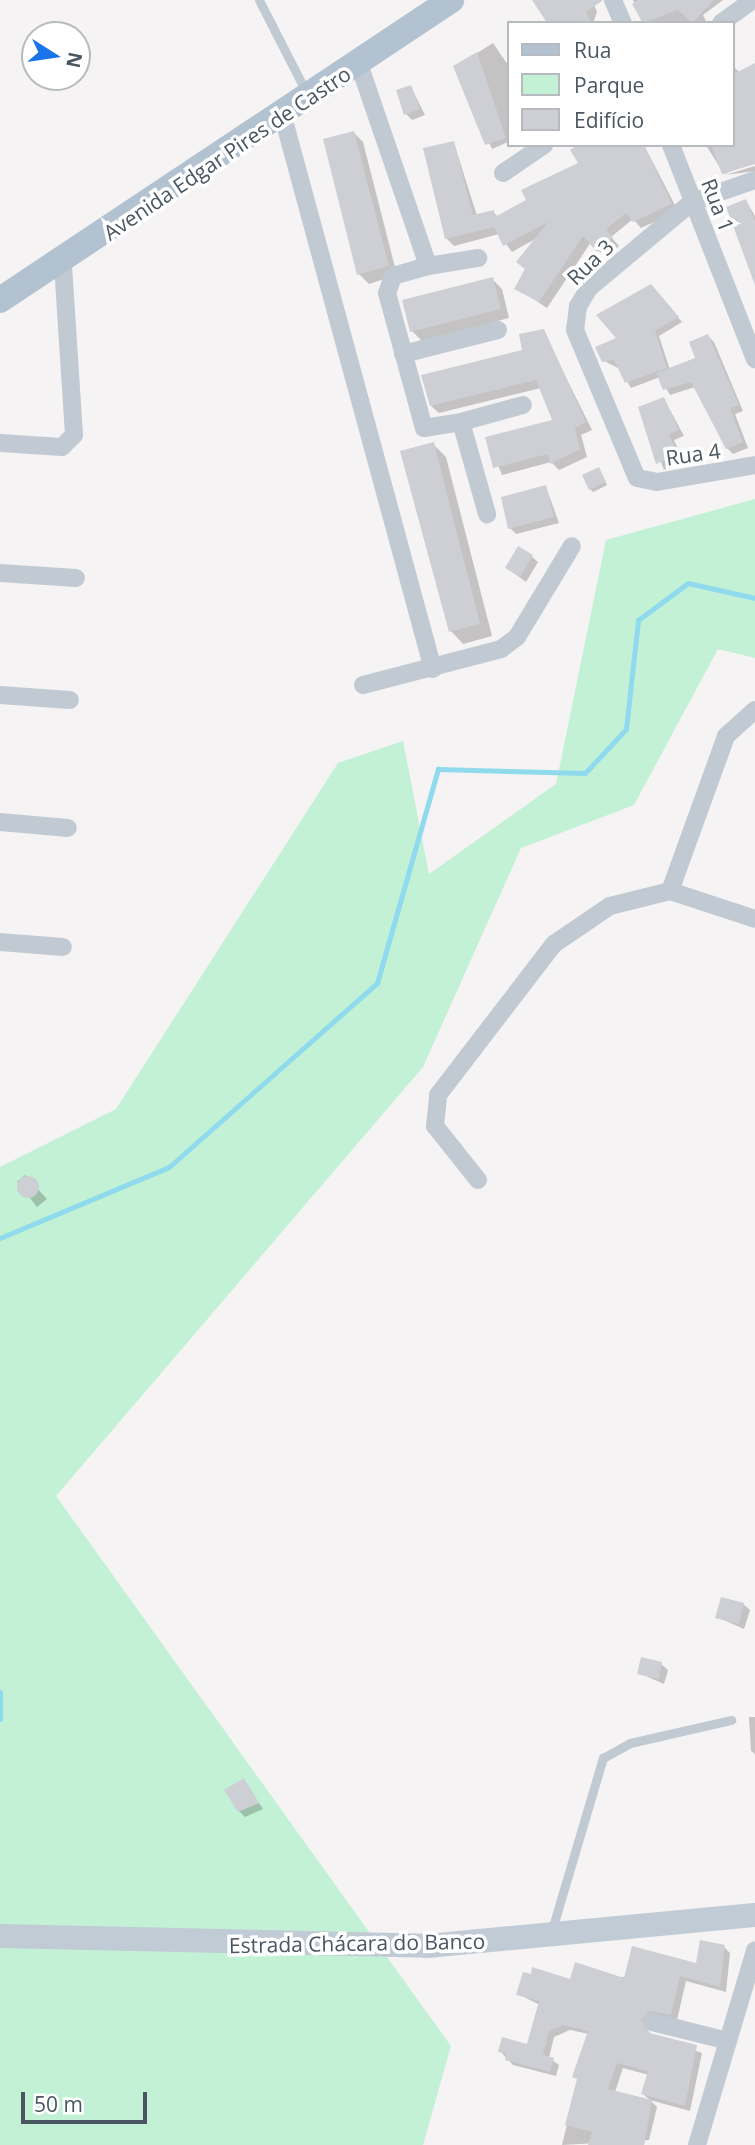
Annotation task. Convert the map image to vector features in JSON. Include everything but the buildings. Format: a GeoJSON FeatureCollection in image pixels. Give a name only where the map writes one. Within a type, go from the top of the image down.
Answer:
{"type":"FeatureCollection","features":[{"type":"Feature","properties":{"kind":"main road","name":"Avenida Edgar Pires de Castro"},"geometry":{"type":"LineString","coordinates":[[0,300],[63,263],[451,0]]}},
{"type":"Feature","properties":{"kind":"street"},"geometry":{"type":"LineString","coordinates":[[613,0],[622,21]]}},
{"type":"Feature","properties":{"kind":"street"},"geometry":{"type":"LineString","coordinates":[[724,21],[754,0]]}},
{"type":"Feature","properties":{"kind":"street"},"geometry":{"type":"LineString","coordinates":[[359,64],[428,266]]}},
{"type":"Feature","properties":{"kind":"street"},"geometry":{"type":"LineString","coordinates":[[282,113],[433,668]]}},
{"type":"Feature","properties":{"kind":"street"},"geometry":{"type":"LineString","coordinates":[[503,173],[541,147]]}},
{"type":"Feature","properties":{"kind":"street","name":"Rua 1"},"geometry":{"type":"LineString","coordinates":[[672,147],[755,359]]}},
{"type":"Feature","properties":{"kind":"street","name":"Rua 3"},"geometry":{"type":"LineString","coordinates":[[637,478],[575,330],[578,306],[589,288],[692,202],[755,180]]}},
{"type":"Feature","properties":{"kind":"street"},"geometry":{"type":"LineString","coordinates":[[478,258],[428,266],[387,284],[424,428],[461,422],[523,405]]}},
{"type":"Feature","properties":{"kind":"street"},"geometry":{"type":"LineString","coordinates":[[0,443],[62,447],[74,435],[63,263]]}},
{"type":"Feature","properties":{"kind":"street"},"geometry":{"type":"LineString","coordinates":[[403,354],[498,330]]}},
{"type":"Feature","properties":{"kind":"street"},"geometry":{"type":"LineString","coordinates":[[461,422],[487,514]]}},
{"type":"Feature","properties":{"kind":"street","name":"Rua 4"},"geometry":{"type":"LineString","coordinates":[[637,478],[657,482],[755,465]]}},
{"type":"Feature","properties":{"kind":"street"},"geometry":{"type":"LineString","coordinates":[[363,685],[501,649],[517,637],[572,546]]}},
{"type":"Feature","properties":{"kind":"street"},"geometry":{"type":"LineString","coordinates":[[0,573],[76,578]]}},
{"type":"Feature","properties":{"kind":"street"},"geometry":{"type":"LineString","coordinates":[[0,695],[70,700]]}},
{"type":"Feature","properties":{"kind":"street"},"geometry":{"type":"LineString","coordinates":[[670,891],[726,736],[755,710]]}},
{"type":"Feature","properties":{"kind":"street"},"geometry":{"type":"LineString","coordinates":[[0,822],[68,828]]}},
{"type":"Feature","properties":{"kind":"street"},"geometry":{"type":"LineString","coordinates":[[478,1180],[435,1126],[438,1095],[451,1073],[554,944],[610,906],[670,891],[755,919]]}},
{"type":"Feature","properties":{"kind":"street"},"geometry":{"type":"LineString","coordinates":[[0,942],[63,947]]}},
{"type":"Feature","properties":{"kind":"street","name":"Estrada Chácara do Banco"},"geometry":{"type":"LineString","coordinates":[[0,1936],[427,1946],[755,1915]]}},
{"type":"Feature","properties":{"kind":"street"},"geometry":{"type":"LineString","coordinates":[[697,2145],[755,1950]]}},
{"type":"Feature","properties":{"kind":"street"},"geometry":{"type":"LineString","coordinates":[[652,2022],[728,2041]]}},
{"type":"Feature","properties":{"kind":"lane"},"geometry":{"type":"LineString","coordinates":[[259,0],[308,96]]}},
{"type":"Feature","properties":{"kind":"lane"},"geometry":{"type":"LineString","coordinates":[[550,1936],[603,1758],[630,1743],[731,1720]]}},
{"type":"Feature","properties":{"kind":"green space"},"geometry":{"type":"Polygon","coordinates":[[[755,499],[755,658],[718,649],[634,805],[521,848],[423,1067],[56,1496],[451,2046],[423,2145],[0,2145],[0,1167],[116,1109],[338,763],[403,741],[429,874],[556,784],[606,540],[755,499]]]}},
{"type":"Feature","properties":{"kind":"waterway"},"geometry":{"type":"LineString","coordinates":[[0,1238],[169,1167],[377,983],[438,769],[585,773],[626,729],[638,620],[688,583],[755,598]]}},
{"type":"Feature","properties":{"kind":"waterway"},"geometry":{"type":"LineString","coordinates":[[0,1692],[0,1719]]}}]}
